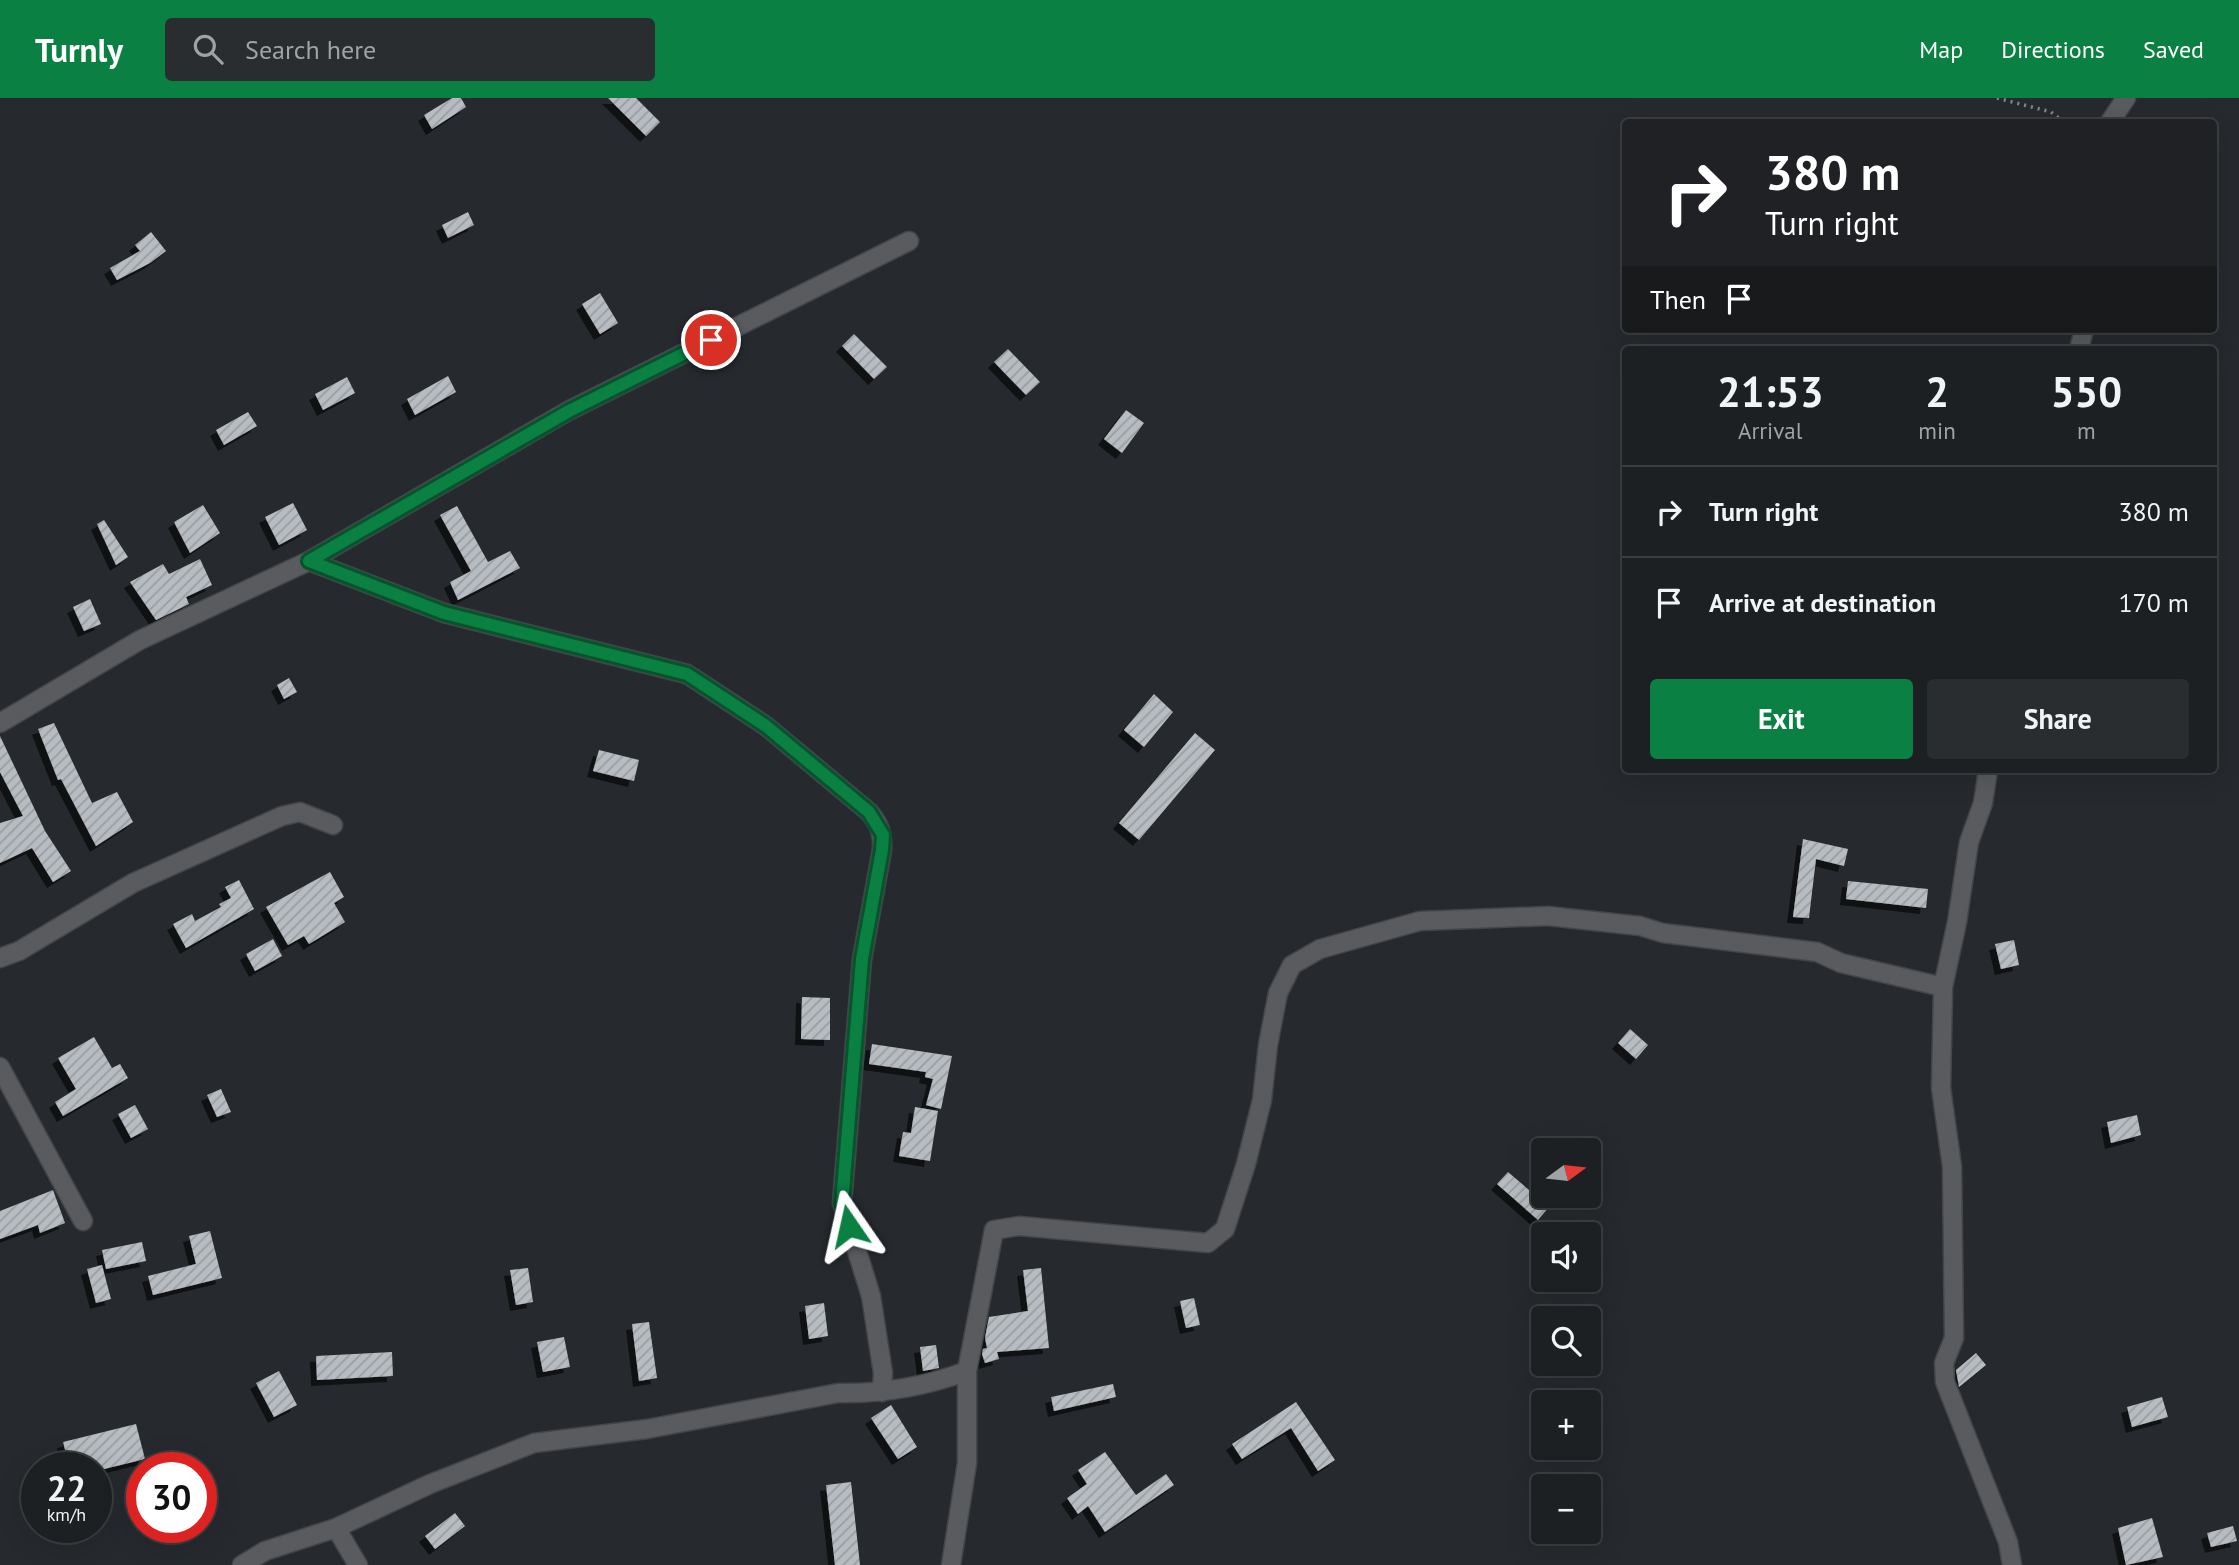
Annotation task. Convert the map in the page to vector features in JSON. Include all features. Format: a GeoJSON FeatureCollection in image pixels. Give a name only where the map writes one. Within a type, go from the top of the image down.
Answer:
{"type":"FeatureCollection","features":[{"type":"Feature","properties":{"kind":"street"},"geometry":{"type":"LineString","coordinates":[[2112,119],[2126,98]]}},
{"type":"Feature","properties":{"kind":"street"},"geometry":{"type":"LineString","coordinates":[[0,723],[140,640],[309,561],[569,411],[909,241]]}},
{"type":"Feature","properties":{"kind":"street"},"geometry":{"type":"LineString","coordinates":[[309,561],[444,613],[687,674],[766,726],[878,823],[883,835],[882,850],[862,959],[842,1203],[871,1296],[883,1373],[882,1392]]}},
{"type":"Feature","properties":{"kind":"street"},"geometry":{"type":"LineString","coordinates":[[1988,773],[1983,803],[1969,842],[1957,922],[1943,987],[1941,1088],[1952,1167],[1954,1338],[1944,1363],[1945,1382],[2008,1542],[2012,1565]]}},
{"type":"Feature","properties":{"kind":"street"},"geometry":{"type":"LineString","coordinates":[[0,958],[19,950],[133,883],[282,816],[300,812],[332,825]]}},
{"type":"Feature","properties":{"kind":"street"},"geometry":{"type":"LineString","coordinates":[[951,1565],[967,1463],[967,1371],[994,1230],[1019,1226],[1208,1243],[1225,1229],[1262,1100],[1268,1045],[1278,993],[1292,965],[1320,949],[1420,922],[1548,916],[1640,926],[1662,933],[1817,952],[1841,963],[1943,987]]}},
{"type":"Feature","properties":{"kind":"street"},"geometry":{"type":"LineString","coordinates":[[0,1067],[83,1221]]}},
{"type":"Feature","properties":{"kind":"street"},"geometry":{"type":"LineString","coordinates":[[242,1565],[265,1551],[336,1528],[430,1484],[534,1443],[647,1429],[838,1393],[919,1388],[967,1371]]}},
{"type":"Feature","properties":{"kind":"street"},"geometry":{"type":"LineString","coordinates":[[336,1528],[359,1565]]}},
{"type":"Feature","properties":{"kind":"path"},"geometry":{"type":"LineString","coordinates":[[1997,98],[2051,112],[2060,119]]}},
{"type":"Feature","properties":{"kind":"building"},"geometry":{"type":"Polygon","coordinates":[[[452,98],[461,98],[466,107],[432,129],[424,115],[452,98]]]}},
{"type":"Feature","properties":{"kind":"building"},"geometry":{"type":"Polygon","coordinates":[[[608,98],[636,98],[660,122],[646,136],[608,98]]]}},
{"type":"Feature","properties":{"kind":"building"},"geometry":{"type":"Polygon","coordinates":[[[468,212],[474,225],[448,238],[442,225],[468,212]]]}},
{"type":"Feature","properties":{"kind":"building"},"geometry":{"type":"Polygon","coordinates":[[[151,232],[166,251],[150,263],[117,280],[110,268],[140,251],[135,245],[151,232]]]}},
{"type":"Feature","properties":{"kind":"building"},"geometry":{"type":"Polygon","coordinates":[[[600,293],[618,323],[600,334],[582,304],[600,293]]]}},
{"type":"Feature","properties":{"kind":"building"},"geometry":{"type":"Polygon","coordinates":[[[854,334],[887,367],[874,379],[842,346],[854,334]]]}},
{"type":"Feature","properties":{"kind":"building"},"geometry":{"type":"Polygon","coordinates":[[[1008,349],[1040,382],[1026,395],[994,362],[1008,349]]]}},
{"type":"Feature","properties":{"kind":"building"},"geometry":{"type":"Polygon","coordinates":[[[448,376],[456,392],[415,415],[407,399],[448,376]]]}},
{"type":"Feature","properties":{"kind":"building"},"geometry":{"type":"Polygon","coordinates":[[[347,377],[355,393],[323,410],[315,394],[347,377]]]}},
{"type":"Feature","properties":{"kind":"building"},"geometry":{"type":"Polygon","coordinates":[[[1126,410],[1144,423],[1122,453],[1104,439],[1126,410]]]}},
{"type":"Feature","properties":{"kind":"building"},"geometry":{"type":"Polygon","coordinates":[[[248,412],[257,426],[224,445],[216,430],[248,412]]]}},
{"type":"Feature","properties":{"kind":"building"},"geometry":{"type":"Polygon","coordinates":[[[293,503],[307,530],[279,545],[265,517],[293,503]]]}},
{"type":"Feature","properties":{"kind":"building"},"geometry":{"type":"Polygon","coordinates":[[[203,505],[220,533],[190,553],[174,522],[203,505]]]}},
{"type":"Feature","properties":{"kind":"building"},"geometry":{"type":"Polygon","coordinates":[[[457,506],[488,562],[510,551],[520,568],[458,600],[450,582],[471,571],[440,515],[457,506]]]}},
{"type":"Feature","properties":{"kind":"building"},"geometry":{"type":"Polygon","coordinates":[[[104,520],[128,557],[116,565],[97,524],[104,520]]]}},
{"type":"Feature","properties":{"kind":"building"},"geometry":{"type":"Polygon","coordinates":[[[200,559],[212,585],[186,597],[189,604],[156,620],[130,582],[163,564],[169,574],[200,559]]]}},
{"type":"Feature","properties":{"kind":"building"},"geometry":{"type":"Polygon","coordinates":[[[90,599],[101,624],[84,631],[73,607],[90,599]]]}},
{"type":"Feature","properties":{"kind":"building"},"geometry":{"type":"Polygon","coordinates":[[[289,678],[297,692],[284,699],[277,685],[289,678]]]}},
{"type":"Feature","properties":{"kind":"building"},"geometry":{"type":"Polygon","coordinates":[[[1154,694],[1173,712],[1144,747],[1124,730],[1154,694]]]}},
{"type":"Feature","properties":{"kind":"building"},"geometry":{"type":"Polygon","coordinates":[[[54,723],[92,803],[117,792],[133,822],[96,846],[61,779],[58,780],[38,729],[54,723]]]}},
{"type":"Feature","properties":{"kind":"building"},"geometry":{"type":"Polygon","coordinates":[[[1195,733],[1215,750],[1139,840],[1119,823],[1195,733]]]}},
{"type":"Feature","properties":{"kind":"building"},"geometry":{"type":"Polygon","coordinates":[[[0,736],[45,831],[71,871],[53,882],[32,848],[0,863],[0,823],[23,816],[0,772],[0,736]]]}},
{"type":"Feature","properties":{"kind":"building"},"geometry":{"type":"Polygon","coordinates":[[[599,750],[639,760],[634,781],[593,771],[599,750]]]}},
{"type":"Feature","properties":{"kind":"building"},"geometry":{"type":"Polygon","coordinates":[[[1803,839],[1848,849],[1844,866],[1816,859],[1809,918],[1793,917],[1803,839]]]}},
{"type":"Feature","properties":{"kind":"building"},"geometry":{"type":"Polygon","coordinates":[[[330,872],[344,897],[334,903],[345,922],[309,944],[304,936],[288,945],[266,907],[330,872]]]}},
{"type":"Feature","properties":{"kind":"building"},"geometry":{"type":"Polygon","coordinates":[[[239,880],[254,909],[186,948],[173,924],[192,914],[195,921],[221,907],[219,904],[231,898],[225,887],[239,880]]]}},
{"type":"Feature","properties":{"kind":"building"},"geometry":{"type":"Polygon","coordinates":[[[1848,881],[1928,889],[1926,908],[1846,899],[1848,881]]]}},
{"type":"Feature","properties":{"kind":"building"},"geometry":{"type":"Polygon","coordinates":[[[273,939],[282,956],[255,971],[246,954],[273,939]]]}},
{"type":"Feature","properties":{"kind":"building"},"geometry":{"type":"Polygon","coordinates":[[[2014,940],[2019,965],[2001,969],[1995,944],[2014,940]]]}},
{"type":"Feature","properties":{"kind":"building"},"geometry":{"type":"Polygon","coordinates":[[[802,997],[830,998],[830,1040],[801,1039],[802,997]]]}},
{"type":"Feature","properties":{"kind":"building"},"geometry":{"type":"Polygon","coordinates":[[[1630,1029],[1648,1045],[1636,1059],[1618,1043],[1630,1029]]]}},
{"type":"Feature","properties":{"kind":"building"},"geometry":{"type":"Polygon","coordinates":[[[94,1037],[112,1068],[120,1064],[128,1078],[63,1116],[55,1102],[76,1089],[58,1058],[94,1037]]]}},
{"type":"Feature","properties":{"kind":"building"},"geometry":{"type":"Polygon","coordinates":[[[872,1044],[952,1056],[941,1109],[926,1105],[933,1079],[925,1077],[926,1072],[869,1064],[872,1044]]]}},
{"type":"Feature","properties":{"kind":"building"},"geometry":{"type":"Polygon","coordinates":[[[221,1089],[231,1112],[217,1117],[207,1095],[221,1089]]]}},
{"type":"Feature","properties":{"kind":"building"},"geometry":{"type":"Polygon","coordinates":[[[135,1105],[148,1129],[131,1138],[118,1114],[135,1105]]]}},
{"type":"Feature","properties":{"kind":"building"},"geometry":{"type":"Polygon","coordinates":[[[915,1107],[938,1111],[930,1161],[899,1156],[903,1132],[911,1133],[915,1107]]]}},
{"type":"Feature","properties":{"kind":"building"},"geometry":{"type":"Polygon","coordinates":[[[2137,1115],[2141,1135],[2111,1143],[2107,1122],[2137,1115]]]}},
{"type":"Feature","properties":{"kind":"building"},"geometry":{"type":"Polygon","coordinates":[[[1508,1172],[1531,1192],[1531,1208],[1548,1208],[1538,1220],[1497,1184],[1508,1172]]]}},
{"type":"Feature","properties":{"kind":"building"},"geometry":{"type":"Polygon","coordinates":[[[53,1190],[65,1223],[40,1233],[38,1225],[0,1239],[0,1211],[53,1190]]]}},
{"type":"Feature","properties":{"kind":"building"},"geometry":{"type":"Polygon","coordinates":[[[210,1231],[222,1278],[153,1295],[148,1276],[196,1264],[189,1236],[210,1231]]]}},
{"type":"Feature","properties":{"kind":"building"},"geometry":{"type":"Polygon","coordinates":[[[142,1242],[146,1261],[106,1269],[102,1250],[142,1242]]]}},
{"type":"Feature","properties":{"kind":"building"},"geometry":{"type":"Polygon","coordinates":[[[102,1265],[111,1299],[96,1303],[87,1269],[102,1265]]]}},
{"type":"Feature","properties":{"kind":"building"},"geometry":{"type":"Polygon","coordinates":[[[528,1268],[533,1302],[516,1305],[510,1270],[528,1268]]]}},
{"type":"Feature","properties":{"kind":"building"},"geometry":{"type":"Polygon","coordinates":[[[1041,1268],[1049,1348],[997,1352],[999,1359],[985,1363],[982,1354],[983,1349],[987,1348],[985,1338],[989,1317],[1028,1311],[1023,1270],[1041,1268]]]}},
{"type":"Feature","properties":{"kind":"building"},"geometry":{"type":"Polygon","coordinates":[[[1194,1298],[1200,1325],[1186,1328],[1180,1301],[1194,1298]]]}},
{"type":"Feature","properties":{"kind":"building"},"geometry":{"type":"Polygon","coordinates":[[[824,1303],[828,1336],[809,1339],[805,1306],[824,1303]]]}},
{"type":"Feature","properties":{"kind":"building"},"geometry":{"type":"Polygon","coordinates":[[[649,1322],[657,1378],[639,1381],[632,1324],[649,1322]]]}},
{"type":"Feature","properties":{"kind":"building"},"geometry":{"type":"Polygon","coordinates":[[[564,1337],[570,1367],[543,1372],[537,1342],[564,1337]]]}},
{"type":"Feature","properties":{"kind":"building"},"geometry":{"type":"Polygon","coordinates":[[[936,1345],[939,1368],[923,1371],[920,1347],[936,1345]]]}},
{"type":"Feature","properties":{"kind":"building"},"geometry":{"type":"Polygon","coordinates":[[[392,1352],[393,1376],[317,1380],[316,1356],[392,1352]]]}},
{"type":"Feature","properties":{"kind":"building"},"geometry":{"type":"Polygon","coordinates":[[[1976,1353],[1986,1365],[1959,1387],[1956,1370],[1976,1353]]]}},
{"type":"Feature","properties":{"kind":"building"},"geometry":{"type":"Polygon","coordinates":[[[279,1371],[297,1405],[274,1417],[256,1383],[279,1371]]]}},
{"type":"Feature","properties":{"kind":"building"},"geometry":{"type":"Polygon","coordinates":[[[1113,1384],[1116,1397],[1054,1411],[1051,1397],[1113,1384]]]}},
{"type":"Feature","properties":{"kind":"building"},"geometry":{"type":"Polygon","coordinates":[[[2162,1397],[2168,1417],[2132,1427],[2127,1407],[2162,1397]]]}},
{"type":"Feature","properties":{"kind":"building"},"geometry":{"type":"Polygon","coordinates":[[[1296,1402],[1335,1460],[1318,1471],[1291,1428],[1242,1459],[1232,1444],[1296,1402]]]}},
{"type":"Feature","properties":{"kind":"building"},"geometry":{"type":"Polygon","coordinates":[[[891,1405],[917,1447],[898,1459],[871,1418],[891,1405]]]}},
{"type":"Feature","properties":{"kind":"building"},"geometry":{"type":"Polygon","coordinates":[[[136,1424],[143,1452],[126,1452],[126,1464],[112,1467],[112,1452],[66,1452],[63,1442],[136,1424]]]}},
{"type":"Feature","properties":{"kind":"building"},"geometry":{"type":"Polygon","coordinates":[[[1105,1452],[1136,1495],[1166,1474],[1174,1485],[1105,1532],[1088,1506],[1078,1514],[1067,1498],[1087,1484],[1078,1470],[1105,1452]]]}},
{"type":"Feature","properties":{"kind":"building"},"geometry":{"type":"Polygon","coordinates":[[[851,1482],[860,1565],[835,1565],[826,1485],[851,1482]]]}},
{"type":"Feature","properties":{"kind":"building"},"geometry":{"type":"Polygon","coordinates":[[[455,1513],[465,1526],[435,1549],[425,1536],[455,1513]]]}},
{"type":"Feature","properties":{"kind":"building"},"geometry":{"type":"Polygon","coordinates":[[[2152,1518],[2163,1557],[2126,1565],[2118,1528],[2152,1518]]]}},
{"type":"Feature","properties":{"kind":"building"},"geometry":{"type":"Polygon","coordinates":[[[2233,1526],[2237,1541],[2211,1547],[2207,1533],[2233,1526]]]}},
{"type":"Feature","properties":{"kind":"route"},"geometry":{"type":"LineString","coordinates":[[711,340],[569,411],[309,561],[444,613],[687,674],[766,726],[869,812],[878,823],[883,835],[882,850],[862,959],[842,1203],[849,1226]]}}]}
